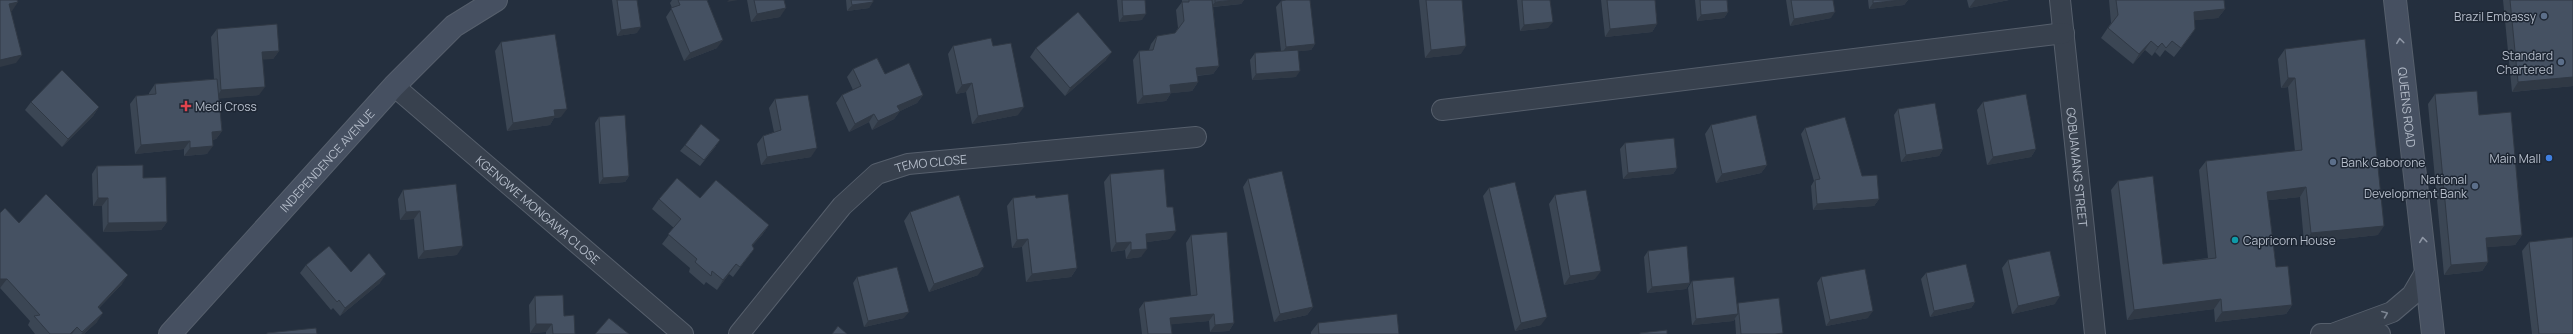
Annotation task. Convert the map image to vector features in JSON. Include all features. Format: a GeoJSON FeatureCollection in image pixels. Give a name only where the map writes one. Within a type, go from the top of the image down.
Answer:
{"type":"FeatureCollection","features":[{"type":"Feature","properties":{"kind":"street","name":"INDEPENDENCE AVENUE"},"geometry":{"type":"LineString","coordinates":[[170,334],[394,86],[454,26],[496,0]]}},
{"type":"Feature","properties":{"kind":"street","name":"GOBUAMANG STREET"},"geometry":{"type":"LineString","coordinates":[[2060,0],[2095,334]]}},
{"type":"Feature","properties":{"kind":"street","name":"QUEENS ROAD"},"geometry":{"type":"LineString","coordinates":[[2395,0],[2433,334]]}},
{"type":"Feature","properties":{"kind":"street"},"geometry":{"type":"LineString","coordinates":[[1442,110],[2064,33]]}},
{"type":"Feature","properties":{"kind":"street","name":"KGENGWE MONGAWA CLOSE"},"geometry":{"type":"LineString","coordinates":[[394,86],[683,334]]}},
{"type":"Feature","properties":{"kind":"street","name":"TEMO CLOSE"},"geometry":{"type":"LineString","coordinates":[[739,334],[842,206],[877,174],[908,164],[1196,137]]}},
{"type":"Feature","properties":{"kind":"street"},"geometry":{"type":"LineString","coordinates":[[2328,333],[2392,312],[2412,295],[2426,271]]}},
{"type":"Feature","properties":{"kind":"street"},"geometry":{"type":"LineString","coordinates":[[2328,333],[2380,334]]}},
{"type":"Feature","properties":{"kind":"building"},"geometry":{"type":"Polygon","coordinates":[[[0,0],[17,0],[18,2],[9,4],[22,55],[0,60],[0,0]]]}},
{"type":"Feature","properties":{"kind":"building"},"geometry":{"type":"Polygon","coordinates":[[[617,0],[637,0],[641,27],[621,30],[617,0]]]}},
{"type":"Feature","properties":{"kind":"building"},"geometry":{"type":"Polygon","coordinates":[[[678,0],[707,0],[723,40],[690,53],[671,8],[680,5],[678,0]]]}},
{"type":"Feature","properties":{"kind":"building"},"geometry":{"type":"Polygon","coordinates":[[[754,0],[784,0],[786,8],[757,14],[754,0]]]}},
{"type":"Feature","properties":{"kind":"building"},"geometry":{"type":"Polygon","coordinates":[[[851,0],[873,0],[873,2],[852,5],[851,0]]]}},
{"type":"Feature","properties":{"kind":"building"},"geometry":{"type":"Polygon","coordinates":[[[1122,0],[1145,0],[1146,14],[1123,16],[1122,0]]]}},
{"type":"Feature","properties":{"kind":"building"},"geometry":{"type":"Polygon","coordinates":[[[1189,0],[1212,0],[1219,66],[1196,68],[1198,82],[1170,85],[1171,93],[1143,96],[1139,51],[1153,50],[1157,36],[1175,33],[1184,21],[1182,2],[1189,2],[1189,0]]]}},
{"type":"Feature","properties":{"kind":"building"},"geometry":{"type":"Polygon","coordinates":[[[1215,0],[1235,0],[1215,2],[1215,0]]]}},
{"type":"Feature","properties":{"kind":"building"},"geometry":{"type":"Polygon","coordinates":[[[1310,0],[1315,44],[1286,47],[1281,1],[1310,0]]]}},
{"type":"Feature","properties":{"kind":"building"},"geometry":{"type":"Polygon","coordinates":[[[1426,0],[1462,0],[1466,46],[1431,50],[1426,0]]]}},
{"type":"Feature","properties":{"kind":"building"},"geometry":{"type":"Polygon","coordinates":[[[1522,0],[1550,0],[1553,22],[1524,25],[1522,0]]]}},
{"type":"Feature","properties":{"kind":"building"},"geometry":{"type":"Polygon","coordinates":[[[1607,0],[1655,0],[1657,24],[1610,29],[1607,0]]]}},
{"type":"Feature","properties":{"kind":"building"},"geometry":{"type":"Polygon","coordinates":[[[1700,0],[1727,0],[1728,12],[1701,15],[1700,0]]]}},
{"type":"Feature","properties":{"kind":"building"},"geometry":{"type":"Polygon","coordinates":[[[1791,0],[1833,0],[1835,12],[1794,19],[1791,0]]]}},
{"type":"Feature","properties":{"kind":"building"},"geometry":{"type":"Polygon","coordinates":[[[1873,0],[1901,0],[1873,3],[1873,0]]]}},
{"type":"Feature","properties":{"kind":"building"},"geometry":{"type":"Polygon","coordinates":[[[2116,0],[2224,0],[2225,9],[2194,12],[2195,29],[2181,48],[2172,41],[2166,48],[2162,43],[2158,47],[2151,41],[2139,54],[2108,28],[2118,15],[2116,0]]]}},
{"type":"Feature","properties":{"kind":"building"},"geometry":{"type":"Polygon","coordinates":[[[2510,0],[2573,0],[2573,77],[2518,82],[2510,0]]]}},
{"type":"Feature","properties":{"kind":"building"},"geometry":{"type":"Polygon","coordinates":[[[1078,12],[1112,52],[1070,88],[1036,48],[1078,12]]]}},
{"type":"Feature","properties":{"kind":"building"},"geometry":{"type":"Polygon","coordinates":[[[277,24],[279,51],[262,52],[265,87],[221,90],[217,29],[277,24]]]}},
{"type":"Feature","properties":{"kind":"building"},"geometry":{"type":"Polygon","coordinates":[[[555,34],[567,109],[554,110],[555,116],[513,123],[501,42],[555,34]]]}},
{"type":"Feature","properties":{"kind":"building"},"geometry":{"type":"Polygon","coordinates":[[[991,38],[993,46],[1011,43],[1024,107],[978,116],[972,83],[962,85],[953,46],[991,38]]]}},
{"type":"Feature","properties":{"kind":"building"},"geometry":{"type":"Polygon","coordinates":[[[2365,39],[2384,226],[2311,233],[2306,187],[2267,192],[2276,267],[2288,266],[2292,305],[2222,312],[2221,299],[2134,310],[2118,181],[2153,176],[2163,264],[2216,258],[2206,161],[2302,150],[2295,78],[2288,78],[2285,49],[2365,39]]]}},
{"type":"Feature","properties":{"kind":"building"},"geometry":{"type":"Polygon","coordinates":[[[1298,50],[1300,71],[1256,74],[1255,53],[1298,50]]]}},
{"type":"Feature","properties":{"kind":"building"},"geometry":{"type":"Polygon","coordinates":[[[877,58],[885,74],[909,63],[923,95],[897,106],[900,111],[878,121],[874,114],[855,124],[842,95],[861,86],[853,69],[877,58]]]}},
{"type":"Feature","properties":{"kind":"building"},"geometry":{"type":"Polygon","coordinates":[[[62,70],[99,107],[68,139],[31,102],[62,70]]]}},
{"type":"Feature","properties":{"kind":"building"},"geometry":{"type":"Polygon","coordinates":[[[217,79],[222,131],[212,132],[213,146],[190,148],[190,141],[141,145],[136,96],[156,94],[155,84],[217,79]]]}},
{"type":"Feature","properties":{"kind":"building"},"geometry":{"type":"Polygon","coordinates":[[[2477,91],[2479,115],[2511,112],[2522,235],[2486,238],[2488,262],[2451,265],[2435,94],[2477,91]]]}},
{"type":"Feature","properties":{"kind":"building"},"geometry":{"type":"Polygon","coordinates":[[[2026,94],[2036,149],[1993,157],[1983,102],[2026,94]]]}},
{"type":"Feature","properties":{"kind":"building"},"geometry":{"type":"Polygon","coordinates":[[[808,95],[817,148],[767,157],[763,136],[781,130],[775,99],[808,95]]]}},
{"type":"Feature","properties":{"kind":"building"},"geometry":{"type":"Polygon","coordinates":[[[1935,103],[1943,149],[1906,155],[1898,109],[1935,103]]]}},
{"type":"Feature","properties":{"kind":"building"},"geometry":{"type":"Polygon","coordinates":[[[625,115],[629,176],[603,178],[599,117],[625,115]]]}},
{"type":"Feature","properties":{"kind":"building"},"geometry":{"type":"Polygon","coordinates":[[[1756,115],[1767,165],[1722,174],[1711,125],[1756,115]]]}},
{"type":"Feature","properties":{"kind":"building"},"geometry":{"type":"Polygon","coordinates":[[[1845,117],[1862,176],[1877,175],[1879,199],[1817,204],[1815,180],[1820,179],[1805,128],[1845,117]]]}},
{"type":"Feature","properties":{"kind":"building"},"geometry":{"type":"Polygon","coordinates":[[[701,124],[720,140],[704,160],[685,145],[701,124]]]}},
{"type":"Feature","properties":{"kind":"building"},"geometry":{"type":"Polygon","coordinates":[[[1674,138],[1677,168],[1628,173],[1625,143],[1674,138]]]}},
{"type":"Feature","properties":{"kind":"building"},"geometry":{"type":"Polygon","coordinates":[[[143,165],[143,178],[166,177],[167,222],[108,223],[108,198],[98,198],[97,166],[143,165]]]}},
{"type":"Feature","properties":{"kind":"building"},"geometry":{"type":"Polygon","coordinates":[[[1164,169],[1167,207],[1173,207],[1176,231],[1146,234],[1147,249],[1131,250],[1131,242],[1116,243],[1110,174],[1164,169]]]}},
{"type":"Feature","properties":{"kind":"building"},"geometry":{"type":"Polygon","coordinates":[[[1282,171],[1313,307],[1280,314],[1248,179],[1282,171]]]}},
{"type":"Feature","properties":{"kind":"building"},"geometry":{"type":"Polygon","coordinates":[[[677,178],[700,198],[716,180],[769,225],[752,245],[754,249],[740,267],[736,264],[723,280],[712,271],[711,276],[695,262],[697,259],[668,234],[681,219],[659,199],[677,178]]]}},
{"type":"Feature","properties":{"kind":"building"},"geometry":{"type":"Polygon","coordinates":[[[1515,182],[1547,317],[1521,323],[1489,188],[1515,182]]]}},
{"type":"Feature","properties":{"kind":"building"},"geometry":{"type":"Polygon","coordinates":[[[456,184],[463,246],[424,251],[420,211],[406,212],[403,190],[456,184]]]}},
{"type":"Feature","properties":{"kind":"building"},"geometry":{"type":"Polygon","coordinates":[[[1586,190],[1601,271],[1570,276],[1555,195],[1586,190]]]}},
{"type":"Feature","properties":{"kind":"building"},"geometry":{"type":"Polygon","coordinates":[[[46,194],[128,275],[98,307],[103,313],[82,332],[77,327],[70,334],[50,334],[34,316],[40,315],[7,279],[0,279],[0,213],[5,208],[19,223],[46,194]]]}},
{"type":"Feature","properties":{"kind":"building"},"geometry":{"type":"Polygon","coordinates":[[[1068,194],[1077,268],[1032,274],[1028,239],[1017,240],[1013,198],[1035,195],[1036,198],[1068,194]]]}},
{"type":"Feature","properties":{"kind":"building"},"geometry":{"type":"Polygon","coordinates":[[[959,195],[984,267],[934,284],[910,212],[959,195]]]}},
{"type":"Feature","properties":{"kind":"building"},"geometry":{"type":"Polygon","coordinates":[[[1227,232],[1234,323],[1215,325],[1214,314],[1170,318],[1172,334],[1148,334],[1144,302],[1197,295],[1191,235],[1227,232]]]}},
{"type":"Feature","properties":{"kind":"building"},"geometry":{"type":"Polygon","coordinates":[[[2573,237],[2573,334],[2539,334],[2529,242],[2573,237]]]}},
{"type":"Feature","properties":{"kind":"building"},"geometry":{"type":"Polygon","coordinates":[[[329,246],[351,272],[369,253],[386,274],[345,308],[339,300],[337,302],[306,265],[329,246]]]}},
{"type":"Feature","properties":{"kind":"building"},"geometry":{"type":"Polygon","coordinates":[[[1687,246],[1690,283],[1652,287],[1648,251],[1687,246]]]}},
{"type":"Feature","properties":{"kind":"building"},"geometry":{"type":"Polygon","coordinates":[[[2050,251],[2060,296],[2018,306],[2008,260],[2050,251]]]}},
{"type":"Feature","properties":{"kind":"building"},"geometry":{"type":"Polygon","coordinates":[[[1966,264],[1975,302],[1934,311],[1926,273],[1966,264]]]}},
{"type":"Feature","properties":{"kind":"building"},"geometry":{"type":"Polygon","coordinates":[[[897,267],[909,312],[868,321],[857,277],[897,267]]]}},
{"type":"Feature","properties":{"kind":"building"},"geometry":{"type":"Polygon","coordinates":[[[1865,269],[1873,311],[1830,320],[1821,277],[1865,269]]]}},
{"type":"Feature","properties":{"kind":"building"},"geometry":{"type":"Polygon","coordinates":[[[1734,277],[1738,314],[1696,319],[1692,281],[1734,277]]]}},
{"type":"Feature","properties":{"kind":"building"},"geometry":{"type":"Polygon","coordinates":[[[563,295],[564,316],[574,315],[575,334],[553,334],[552,324],[536,324],[535,296],[563,295]]]}},
{"type":"Feature","properties":{"kind":"building"},"geometry":{"type":"Polygon","coordinates":[[[1779,298],[1783,333],[1741,334],[1738,303],[1779,298]]]}},
{"type":"Feature","properties":{"kind":"building"},"geometry":{"type":"Polygon","coordinates":[[[1397,314],[1399,334],[1319,334],[1318,323],[1397,314]]]}},
{"type":"Feature","properties":{"kind":"building"},"geometry":{"type":"Polygon","coordinates":[[[609,318],[629,334],[595,334],[609,318]]]}},
{"type":"Feature","properties":{"kind":"building"},"geometry":{"type":"Polygon","coordinates":[[[838,326],[847,334],[832,334],[838,326]]]}},
{"type":"Feature","properties":{"kind":"building"},"geometry":{"type":"Polygon","coordinates":[[[316,328],[317,334],[267,334],[267,333],[316,328]]]}},
{"type":"Feature","properties":{"kind":"building"},"geometry":{"type":"Polygon","coordinates":[[[1667,330],[1667,334],[1640,334],[1640,333],[1667,330]]]}},
{"type":"Feature","properties":{"kind":"place","name":"Brazil Embassy"},"geometry":{"type":"Point","coordinates":[2544,16]}},
{"type":"Feature","properties":{"kind":"place","name":"Standard Chartered"},"geometry":{"type":"Point","coordinates":[2561,62]}},
{"type":"Feature","properties":{"kind":"place","name":"Medi Cross"},"geometry":{"type":"Point","coordinates":[186,106]}},
{"type":"Feature","properties":{"kind":"place","name":"Main Mall"},"geometry":{"type":"Point","coordinates":[2549,158]}},
{"type":"Feature","properties":{"kind":"place","name":"Bank Gaborone"},"geometry":{"type":"Point","coordinates":[2333,162]}},
{"type":"Feature","properties":{"kind":"place","name":"National Development Bank"},"geometry":{"type":"Point","coordinates":[2475,186]}},
{"type":"Feature","properties":{"kind":"place","name":"Capricorn House"},"geometry":{"type":"Point","coordinates":[2235,240]}}]}
